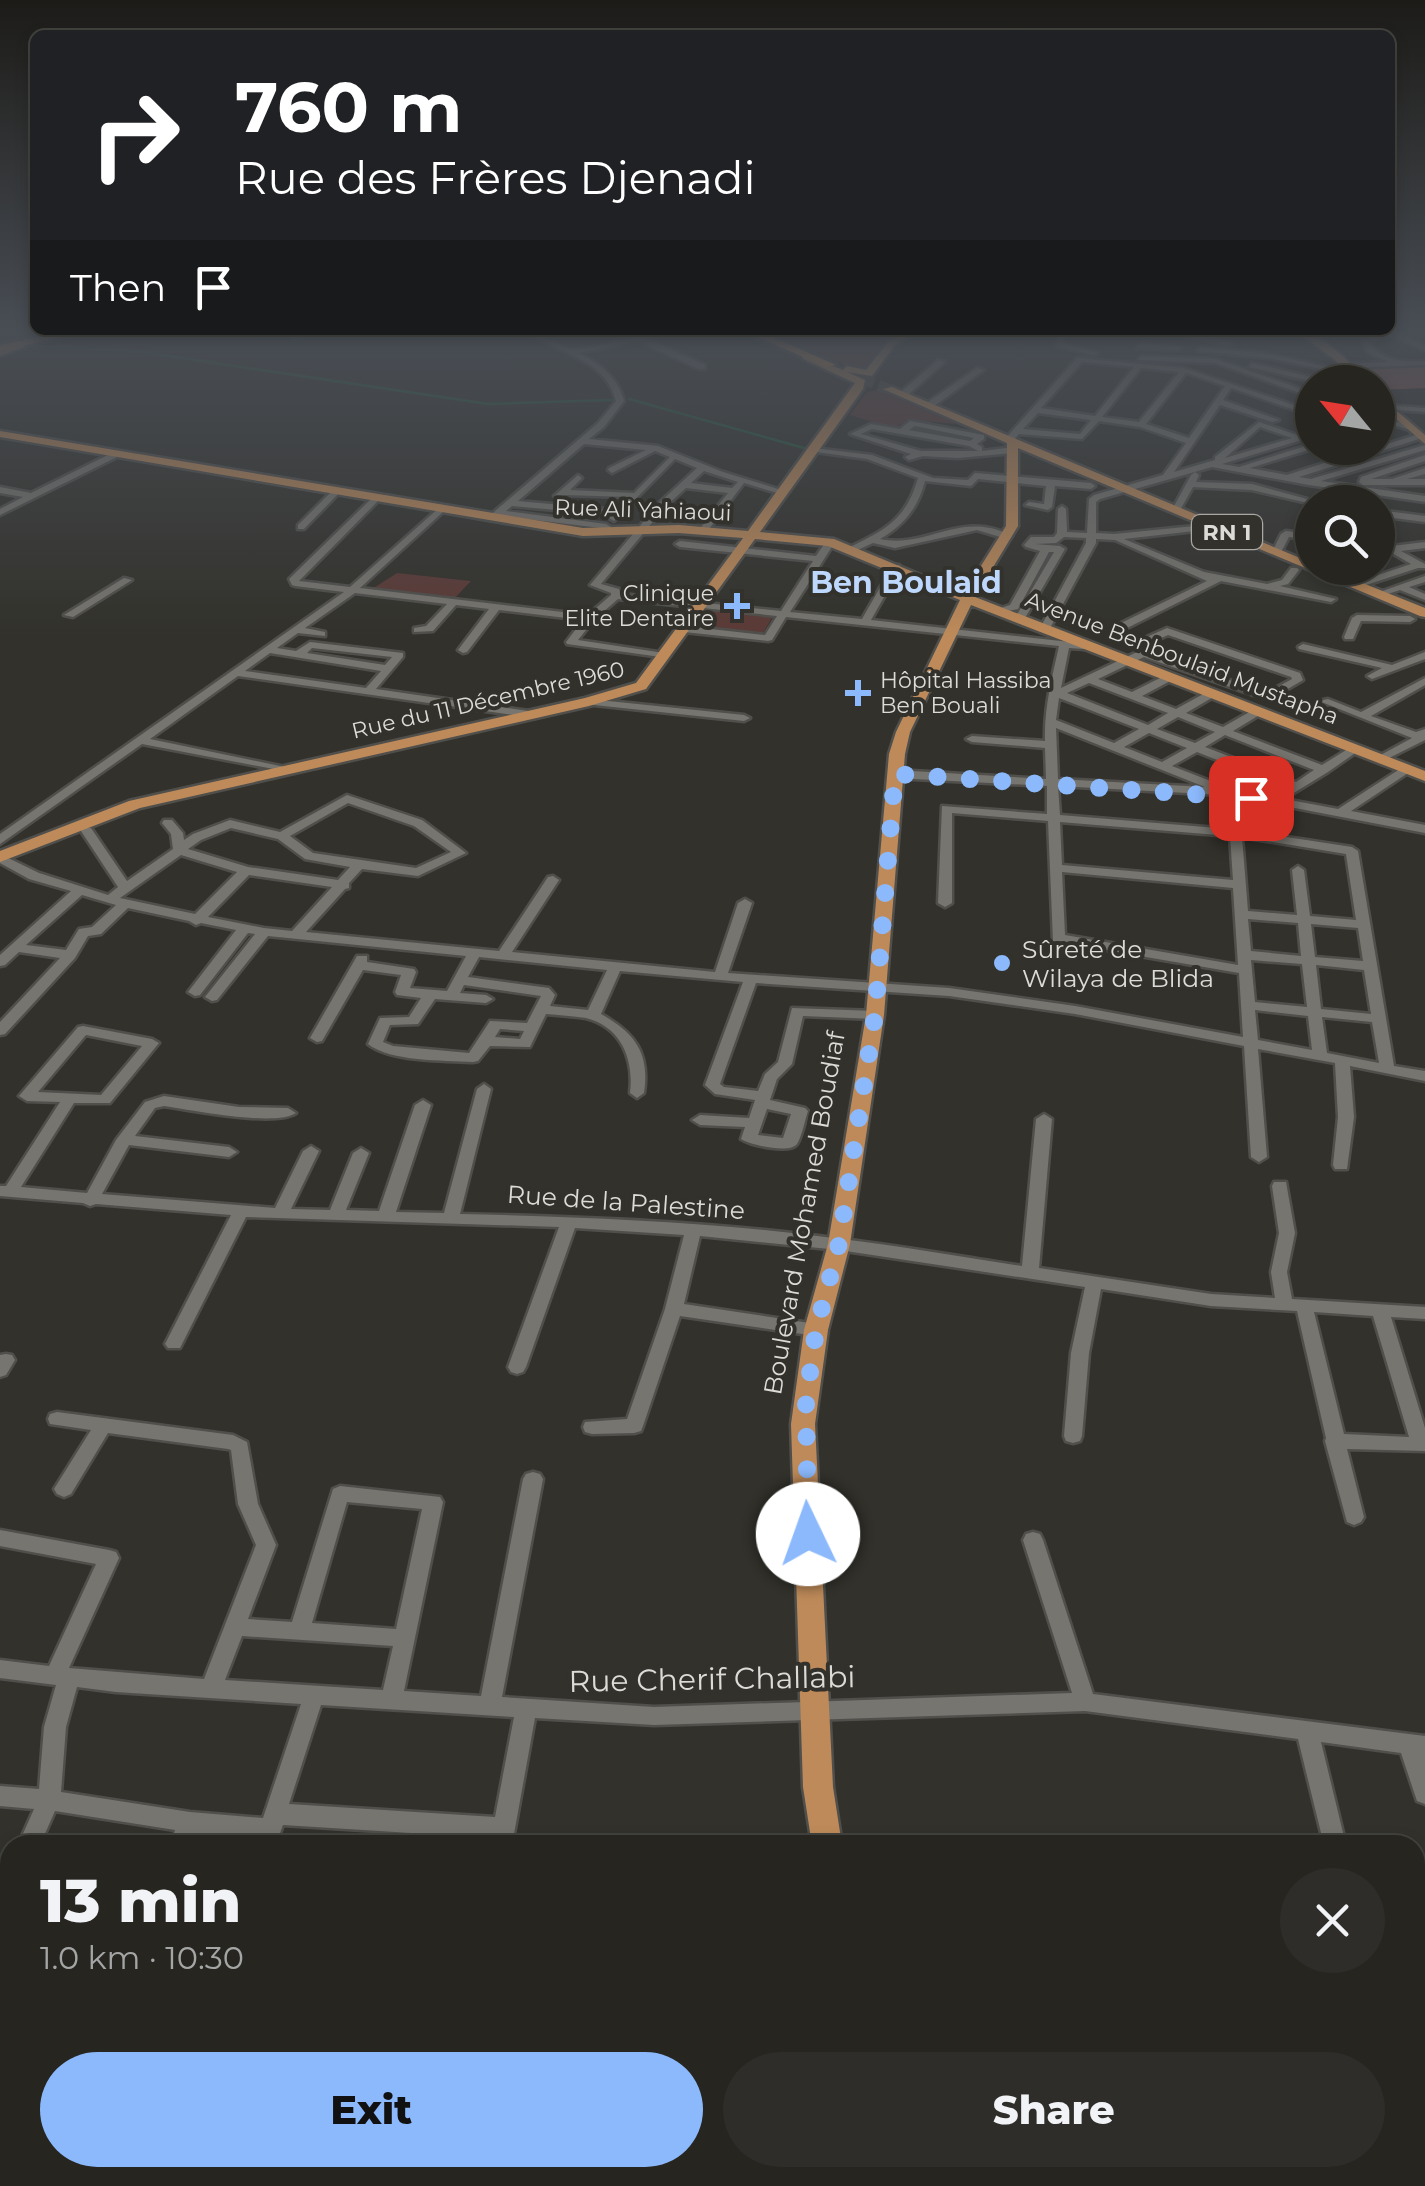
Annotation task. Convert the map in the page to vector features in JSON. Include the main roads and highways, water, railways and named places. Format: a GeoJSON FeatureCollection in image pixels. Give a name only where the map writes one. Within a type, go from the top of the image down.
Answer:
{"type":"FeatureCollection","features":[{"type":"Feature","properties":{"kind":"main road","name":"Rue Ali Yahiaoui"},"geometry":{"type":"LineString","coordinates":[[0,434],[440,510],[603,530],[704,528],[752,535]]}},
{"type":"Feature","properties":{"kind":"main road","name":"Rue du 11 Décembre 1960"},"geometry":{"type":"LineString","coordinates":[[0,857],[106,813],[589,702],[640,686],[827,434]]}},
{"type":"Feature","properties":{"kind":"main road","name":"RN 1"},"geometry":{"type":"LineString","coordinates":[[996,434],[1090,480],[1142,496],[1295,559]]}},
{"type":"Feature","properties":{"kind":"main road","name":"Boulevard Mohamed Boudiaf"},"geometry":{"type":"LineString","coordinates":[[826,1835],[818,1787],[818,1708],[803,1424],[816,1330],[839,1244],[875,1015],[895,774],[903,732],[968,597],[1012,526],[1013,441]]}},
{"type":"Feature","properties":{"kind":"main road","name":"Avenue Benboulaid Mustapha"},"geometry":{"type":"LineString","coordinates":[[752,535],[830,542],[1084,646],[1425,776]]}},
{"type":"Feature","properties":{"kind":"main road","name":"RN 1"},"geometry":{"type":"LineString","coordinates":[[1357,585],[1425,613]]}},
{"type":"Feature","properties":{"kind":"waterway"},"geometry":{"type":"LineString","coordinates":[[754,434],[804,448]]}},
{"type":"Feature","properties":{"kind":"place","name":"Clinique Elite Dentaire"},"geometry":{"type":"Point","coordinates":[737,606]}},
{"type":"Feature","properties":{"kind":"place","name":"Hôpital Hassiba Ben Bouali"},"geometry":{"type":"Point","coordinates":[858,693]}},
{"type":"Feature","properties":{"kind":"place","name":"Sûreté de Wilaya de Blida"},"geometry":{"type":"Point","coordinates":[1002,963]}},
{"type":"Feature","properties":{"kind":"district","name":"Ben Boulaid"},"geometry":{"type":"Point","coordinates":[906,582]}}]}
